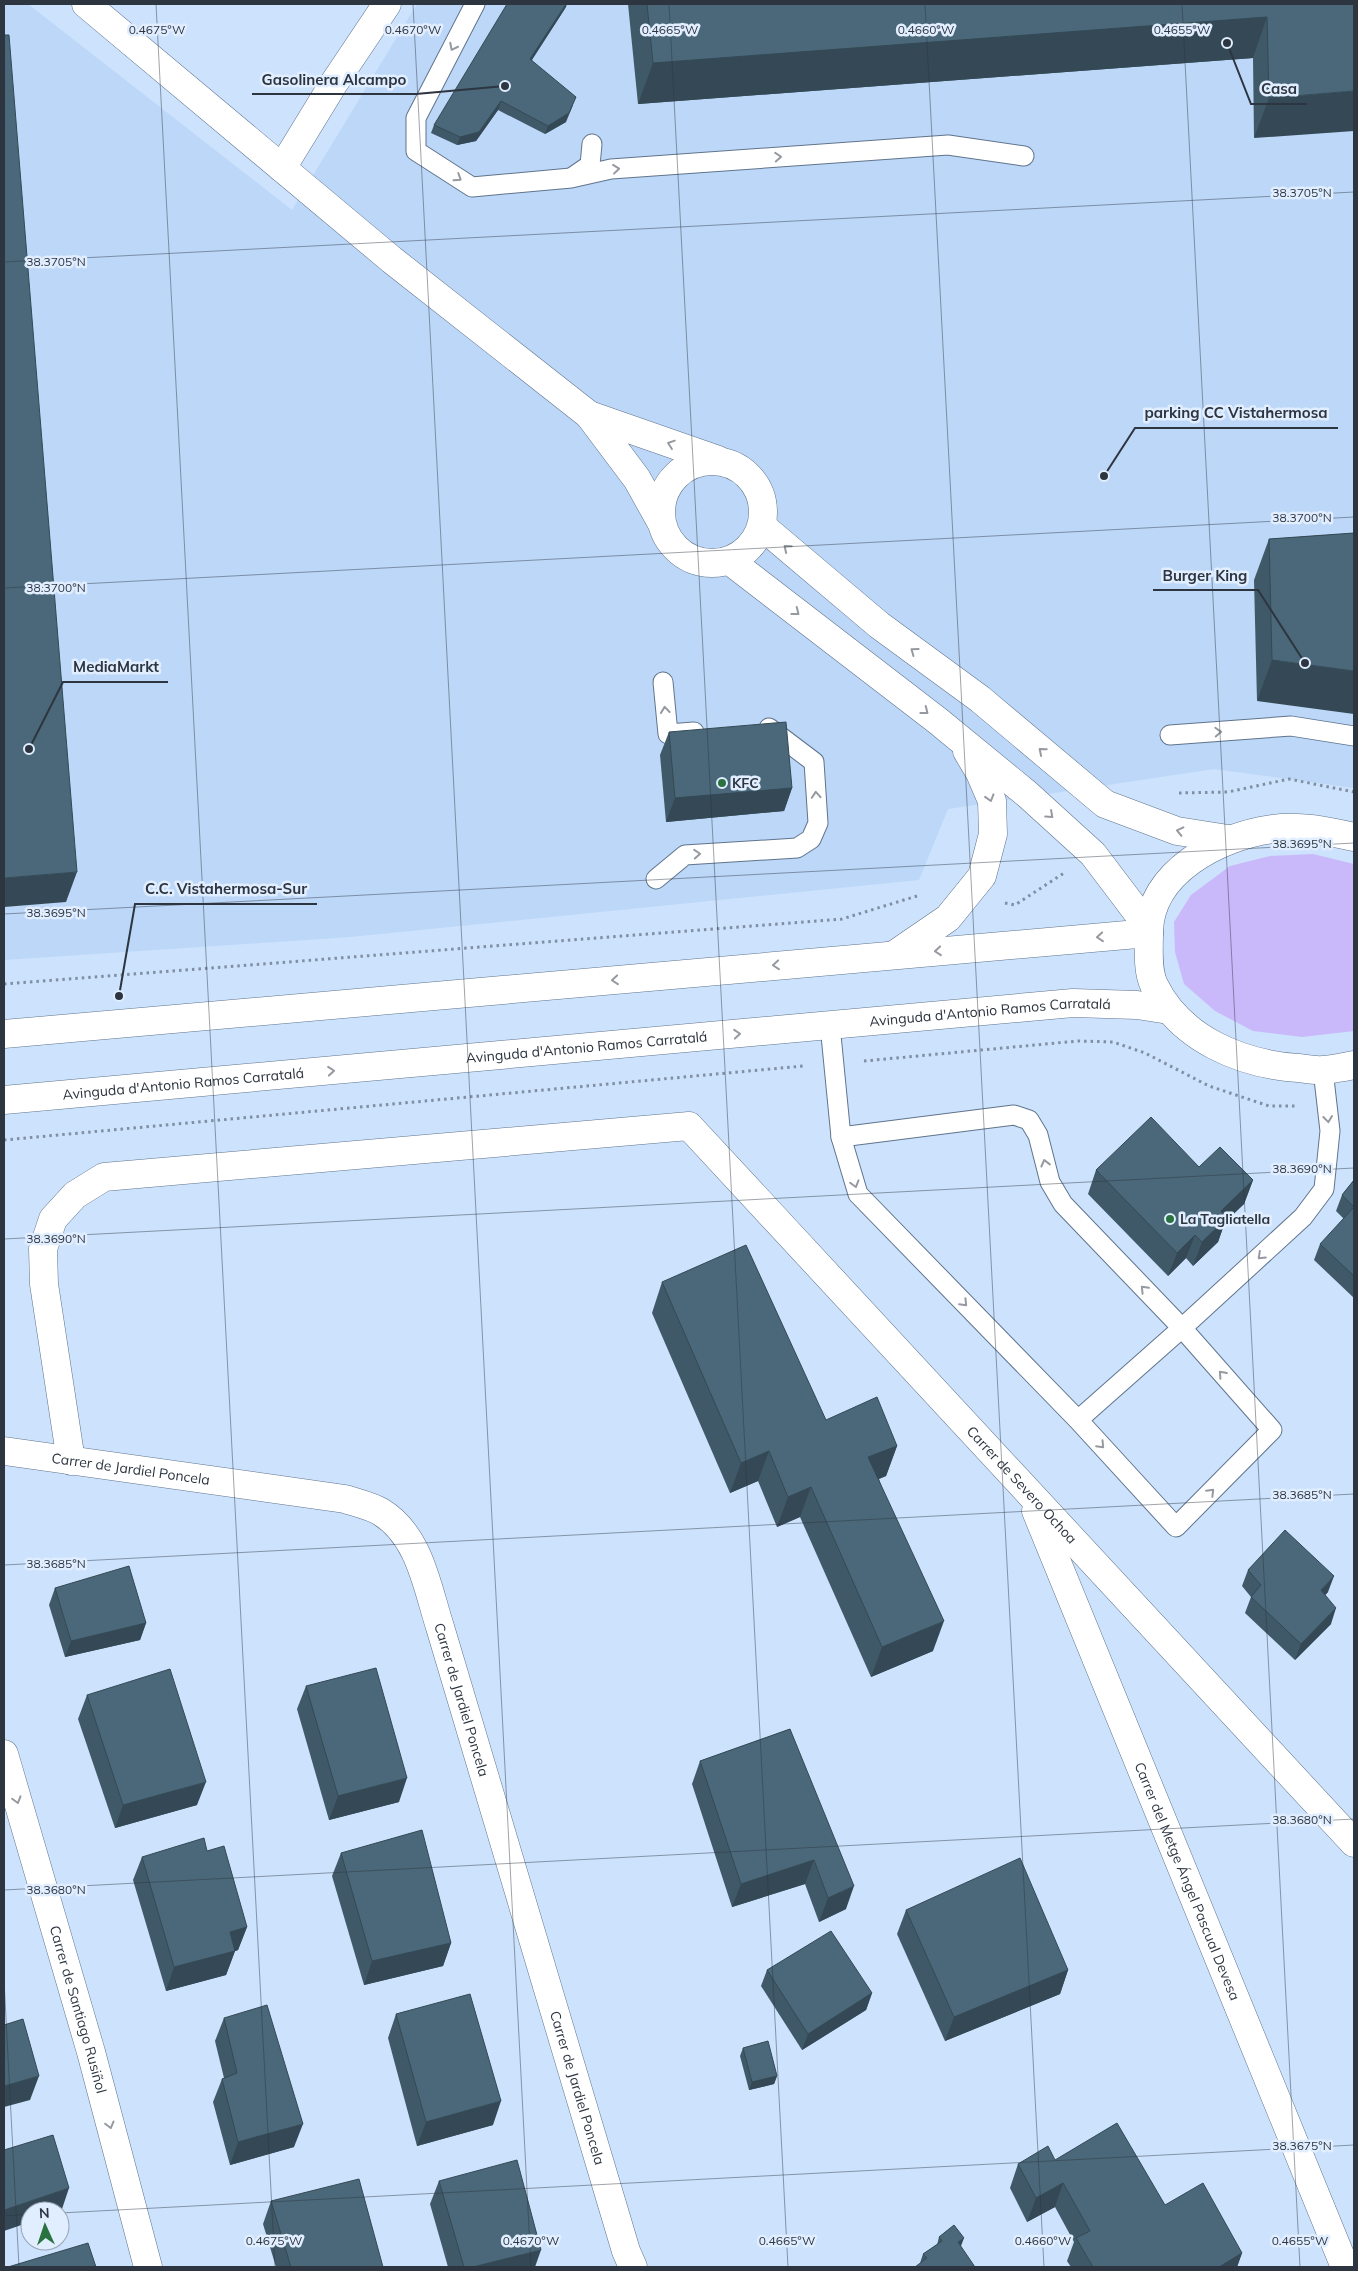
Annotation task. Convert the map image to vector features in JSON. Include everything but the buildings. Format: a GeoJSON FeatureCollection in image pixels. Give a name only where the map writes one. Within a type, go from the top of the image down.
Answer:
{"type":"FeatureCollection","features":[{"type":"Feature","properties":{"kind":"street"},"geometry":{"type":"LineString","coordinates":[[86,4],[392,260],[589,415],[636,479],[661,522],[666,535],[678,551],[695,561],[713,564],[730,561],[750,548],[763,527],[765,507],[758,488],[748,474],[733,464],[589,415]]}},
{"type":"Feature","properties":{"kind":"street"},"geometry":{"type":"LineString","coordinates":[[282,168],[334,83],[387,4]]}},
{"type":"Feature","properties":{"kind":"street"},"geometry":{"type":"LineString","coordinates":[[661,522],[661,503],[668,485],[681,470],[698,462],[718,460]]}},
{"type":"Feature","properties":{"kind":"street"},"geometry":{"type":"LineString","coordinates":[[763,527],[879,626],[980,699],[1105,804],[1177,831],[1228,839]]}},
{"type":"Feature","properties":{"kind":"street"},"geometry":{"type":"LineString","coordinates":[[730,561],[960,739],[1027,794],[1093,854],[1149,930]]}},
{"type":"Feature","properties":{"kind":"street"},"geometry":{"type":"LineString","coordinates":[[894,955],[948,918],[982,876],[994,834],[992,800],[980,772],[960,739]]}},
{"type":"Feature","properties":{"kind":"street"},"geometry":{"type":"LineString","coordinates":[[1354,837],[1315,828],[1272,829],[1228,839],[1200,853],[1180,869],[1164,888],[1154,906],[1149,930],[1148,951],[1153,984],[1169,1010],[1191,1032],[1226,1052],[1272,1066],[1323,1070],[1354,1065]]}},
{"type":"Feature","properties":{"kind":"street"},"geometry":{"type":"LineString","coordinates":[[4,1034],[894,955],[1149,930]]}},
{"type":"Feature","properties":{"kind":"street","name":"Avinguda d'Antonio Ramos Carratalá"},"geometry":{"type":"LineString","coordinates":[[4,1100],[1073,1003],[1137,1005],[1169,1010]]}},
{"type":"Feature","properties":{"kind":"street","name":"Carrer de Severo Ochoa"},"geometry":{"type":"LineString","coordinates":[[71,1461],[44,1284],[43,1249],[53,1219],[75,1195],[104,1177],[689,1126],[1354,1844]]}},
{"type":"Feature","properties":{"kind":"street","name":"Carrer de Jardiel Poncela"},"geometry":{"type":"LineString","coordinates":[[4,1451],[345,1498],[381,1512],[407,1534],[421,1566],[503,1833],[623,2241],[633,2267]]}},
{"type":"Feature","properties":{"kind":"street","name":"Carrer del Metge Ángel Pascual Devesa"},"geometry":{"type":"LineString","coordinates":[[1030,1496],[1345,2267]]}},
{"type":"Feature","properties":{"kind":"street","name":"Carrer de Santiago Rusiñol"},"geometry":{"type":"LineString","coordinates":[[4,1754],[91,2052],[148,2267]]}},
{"type":"Feature","properties":{"kind":"lane"},"geometry":{"type":"LineString","coordinates":[[475,4],[416,118],[416,151],[472,187],[571,178],[611,170],[948,145],[1024,156]]}},
{"type":"Feature","properties":{"kind":"lane"},"geometry":{"type":"LineString","coordinates":[[571,178],[590,165],[592,144]]}},
{"type":"Feature","properties":{"kind":"lane"},"geometry":{"type":"LineString","coordinates":[[663,682],[668,734],[714,731]]}},
{"type":"Feature","properties":{"kind":"lane"},"geometry":{"type":"LineString","coordinates":[[1170,735],[1291,726],[1354,736]]}},
{"type":"Feature","properties":{"kind":"lane"},"geometry":{"type":"LineString","coordinates":[[656,879],[686,855],[797,848],[811,839],[818,823],[814,762],[770,728],[752,729]]}},
{"type":"Feature","properties":{"kind":"lane"},"geometry":{"type":"LineString","coordinates":[[830,1025],[841,1137],[858,1194],[1078,1420],[1176,1527],[1272,1430],[1182,1328],[1063,1204],[1050,1182],[1038,1135],[1030,1120],[1014,1115],[841,1137]]}},
{"type":"Feature","properties":{"kind":"lane"},"geometry":{"type":"LineString","coordinates":[[1078,1420],[1303,1217],[1324,1189],[1330,1131],[1323,1070]]}},
{"type":"Feature","properties":{"kind":"path"},"geometry":{"type":"LineString","coordinates":[[4,984],[842,919],[917,896],[968,895]]}},
{"type":"Feature","properties":{"kind":"path"},"geometry":{"type":"LineString","coordinates":[[4,1140],[1078,1041]]}},
{"type":"Feature","properties":{"kind":"shaded area"},"geometry":{"type":"Polygon","coordinates":[[[4,4],[28,4],[292,210],[417,4],[1354,4],[1354,788],[1214,769],[948,809],[919,880],[350,937],[4,960],[4,4]]]}},
{"type":"Feature","properties":{"kind":"shaded area"},"geometry":{"type":"Polygon","coordinates":[[[1313,854],[1354,864],[1354,1031],[1302,1037],[1253,1031],[1215,1011],[1184,984],[1175,952],[1174,922],[1191,895],[1230,866],[1270,856],[1313,854]]]}},
{"type":"Feature","properties":{"kind":"place","name":"Casa"},"geometry":{"type":"Point","coordinates":[1227,43]}},
{"type":"Feature","properties":{"kind":"place","name":"Gasolinera Alcampo"},"geometry":{"type":"Point","coordinates":[505,86]}},
{"type":"Feature","properties":{"kind":"place","name":"parking CC Vistahermosa"},"geometry":{"type":"Point","coordinates":[1104,476]}},
{"type":"Feature","properties":{"kind":"place","name":"Burger King"},"geometry":{"type":"Point","coordinates":[1305,663]}},
{"type":"Feature","properties":{"kind":"place","name":"MediaMarkt"},"geometry":{"type":"Point","coordinates":[29,749]}},
{"type":"Feature","properties":{"kind":"place","name":"KFC"},"geometry":{"type":"Point","coordinates":[722,783]}},
{"type":"Feature","properties":{"kind":"place","name":"C.C. Vistahermosa-Sur"},"geometry":{"type":"Point","coordinates":[119,996]}},
{"type":"Feature","properties":{"kind":"place","name":"La Tagliatella"},"geometry":{"type":"Point","coordinates":[1170,1219]}}]}
